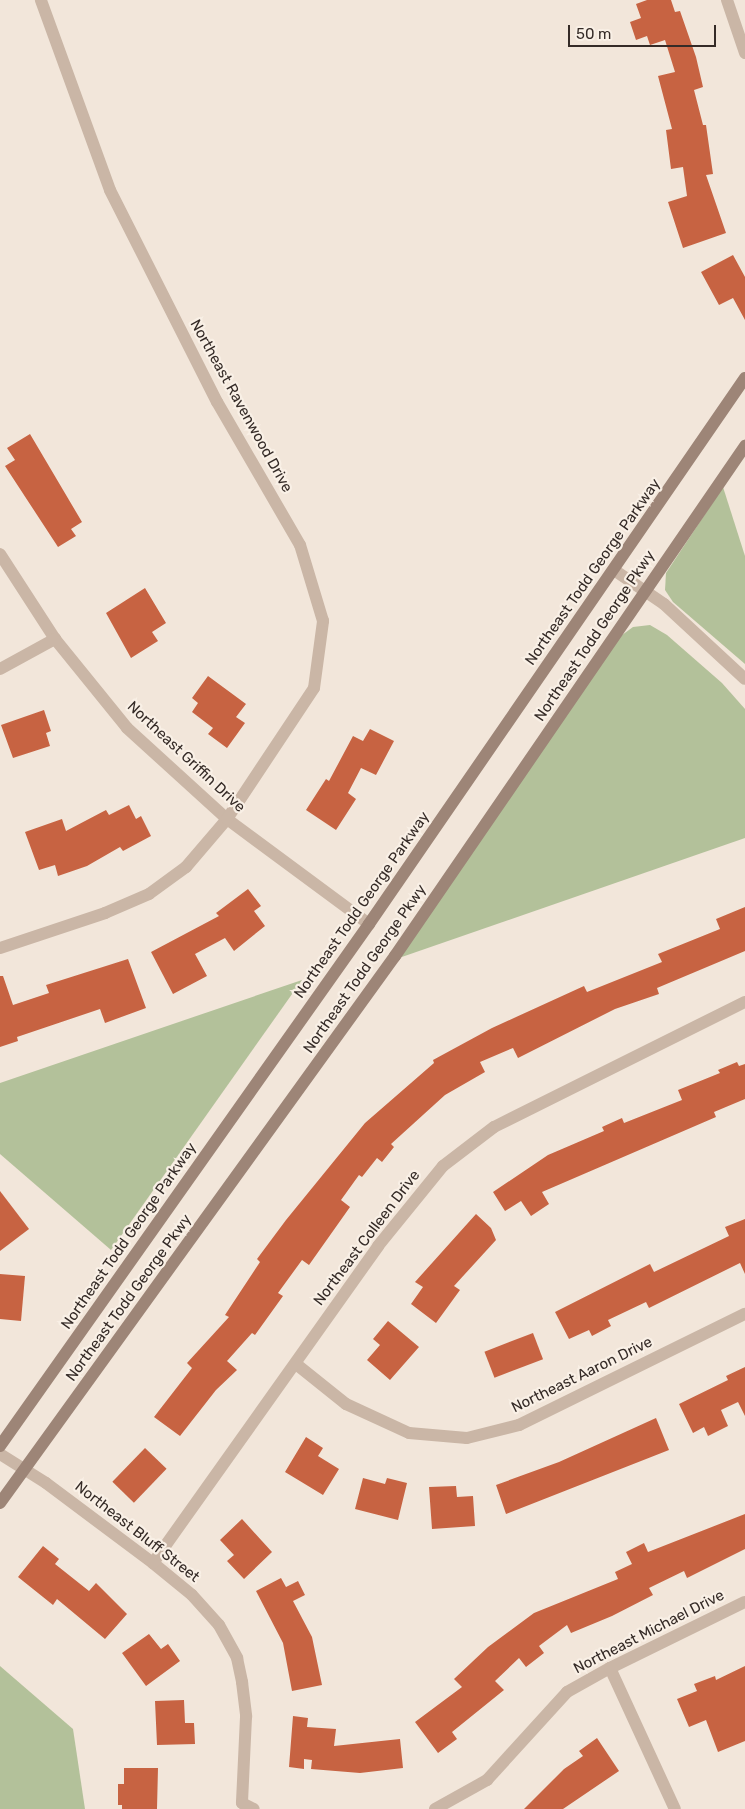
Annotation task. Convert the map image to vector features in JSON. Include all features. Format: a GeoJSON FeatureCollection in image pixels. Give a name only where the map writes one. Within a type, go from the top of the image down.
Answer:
{"type":"FeatureCollection","features":[{"type":"Feature","properties":{"kind":"main road","name":"Northeast Todd George Parkway"},"geometry":{"type":"LineString","coordinates":[[0,1446],[369,924],[745,378]]}},
{"type":"Feature","properties":{"kind":"main road","name":"Northeast Todd George Pkwy"},"geometry":{"type":"LineString","coordinates":[[0,1503],[395,956],[745,446]]}},
{"type":"Feature","properties":{"kind":"street","name":"Northeast Ravenwood Drive"},"geometry":{"type":"LineString","coordinates":[[0,948],[105,913],[149,894],[186,867],[227,819],[314,688],[324,621],[300,544],[217,402],[110,190],[41,0]]}},
{"type":"Feature","properties":{"kind":"street"},"geometry":{"type":"LineString","coordinates":[[727,0],[745,53]]}},
{"type":"Feature","properties":{"kind":"street","name":"Northeast Griffin Drive"},"geometry":{"type":"LineString","coordinates":[[0,554],[55,639],[127,728],[227,819],[369,924]]}},
{"type":"Feature","properties":{"kind":"street"},"geometry":{"type":"LineString","coordinates":[[614,570],[646,591],[745,679]]}},
{"type":"Feature","properties":{"kind":"street"},"geometry":{"type":"LineString","coordinates":[[0,668],[55,639]]}},
{"type":"Feature","properties":{"kind":"street","name":"Northeast Colleen Drive"},"geometry":{"type":"LineString","coordinates":[[153,1563],[414,1199],[443,1166],[494,1127],[745,1002]]}},
{"type":"Feature","properties":{"kind":"street","name":"Northeast Aaron Drive"},"geometry":{"type":"LineString","coordinates":[[296,1364],[346,1404],[409,1433],[467,1438],[519,1425],[745,1314]]}},
{"type":"Feature","properties":{"kind":"street","name":"Northeast Bluff Street"},"geometry":{"type":"LineString","coordinates":[[0,1454],[26,1469],[153,1563],[192,1595],[219,1624],[237,1658],[246,1717],[242,1803],[254,1809]]}},
{"type":"Feature","properties":{"kind":"street","name":"Northeast Michael Drive"},"geometry":{"type":"LineString","coordinates":[[435,1809],[487,1780],[567,1692],[610,1668],[745,1602]]}},
{"type":"Feature","properties":{"kind":"street"},"geometry":{"type":"LineString","coordinates":[[610,1668],[675,1809]]}},
{"type":"Feature","properties":{"kind":"green space"},"geometry":{"type":"Polygon","coordinates":[[[723,487],[745,556],[745,664],[673,602],[665,590],[666,573],[723,487]]]}},
{"type":"Feature","properties":{"kind":"green space"},"geometry":{"type":"Polygon","coordinates":[[[650,625],[667,635],[722,683],[745,709],[745,838],[396,959],[618,638],[633,627],[650,625]]]}},
{"type":"Feature","properties":{"kind":"green space"},"geometry":{"type":"Polygon","coordinates":[[[302,980],[111,1250],[0,1154],[0,1083],[302,980]]]}},
{"type":"Feature","properties":{"kind":"green space"},"geometry":{"type":"Polygon","coordinates":[[[0,1666],[73,1729],[85,1809],[0,1809],[0,1666]]]}},
{"type":"Feature","properties":{"kind":"building"},"geometry":{"type":"Polygon","coordinates":[[[647,0],[671,0],[675,12],[680,11],[696,57],[703,87],[694,90],[703,125],[706,125],[713,174],[706,175],[726,233],[683,248],[668,202],[687,196],[683,167],[671,169],[666,130],[672,129],[658,76],[675,72],[665,40],[650,45],[647,36],[636,40],[630,22],[641,18],[636,4],[647,0]]]}},
{"type":"Feature","properties":{"kind":"building"},"geometry":{"type":"Polygon","coordinates":[[[733,255],[745,277],[745,320],[733,298],[719,305],[701,272],[733,255]]]}},
{"type":"Feature","properties":{"kind":"building"},"geometry":{"type":"Polygon","coordinates":[[[30,434],[82,522],[71,529],[76,536],[58,547],[5,466],[15,460],[7,448],[30,434]]]}},
{"type":"Feature","properties":{"kind":"building"},"geometry":{"type":"Polygon","coordinates":[[[145,588],[166,623],[152,632],[158,641],[131,658],[106,613],[145,588]]]}},
{"type":"Feature","properties":{"kind":"building"},"geometry":{"type":"Polygon","coordinates":[[[208,676],[246,704],[236,717],[245,723],[227,748],[208,734],[213,728],[192,712],[198,703],[192,698],[208,676]]]}},
{"type":"Feature","properties":{"kind":"building"},"geometry":{"type":"Polygon","coordinates":[[[44,710],[51,731],[46,733],[50,746],[13,758],[1,725],[44,710]]]}},
{"type":"Feature","properties":{"kind":"building"},"geometry":{"type":"Polygon","coordinates":[[[370,729],[394,741],[376,775],[361,768],[348,793],[356,799],[336,830],[306,810],[326,779],[329,781],[353,736],[363,741],[370,729]]]}},
{"type":"Feature","properties":{"kind":"building"},"geometry":{"type":"Polygon","coordinates":[[[129,805],[136,819],[141,816],[151,836],[123,851],[120,847],[87,866],[58,876],[55,865],[39,870],[25,832],[62,819],[66,831],[106,810],[109,815],[129,805]]]}},
{"type":"Feature","properties":{"kind":"building"},"geometry":{"type":"Polygon","coordinates":[[[248,889],[261,906],[254,911],[265,926],[234,951],[225,938],[195,954],[207,976],[173,994],[151,952],[219,916],[216,913],[248,889]]]}},
{"type":"Feature","properties":{"kind":"building"},"geometry":{"type":"Polygon","coordinates":[[[745,907],[745,951],[657,988],[659,994],[615,1009],[518,1058],[513,1048],[480,1062],[485,1072],[445,1095],[391,1144],[394,1147],[382,1162],[377,1158],[362,1177],[359,1175],[341,1200],[350,1207],[309,1265],[302,1260],[278,1293],[283,1296],[255,1335],[252,1333],[227,1361],[237,1370],[216,1390],[180,1436],[154,1417],[192,1368],[187,1363],[229,1317],[225,1315],[260,1262],[257,1259],[286,1220],[365,1123],[434,1063],[433,1060],[492,1028],[584,986],[587,992],[662,962],[658,954],[720,929],[716,919],[745,907]]]}},
{"type":"Feature","properties":{"kind":"building"},"geometry":{"type":"Polygon","coordinates":[[[128,959],[146,1008],[105,1023],[100,1009],[17,1037],[18,1041],[0,1047],[0,976],[3,976],[13,1005],[49,993],[46,985],[128,959]]]}},
{"type":"Feature","properties":{"kind":"building"},"geometry":{"type":"Polygon","coordinates":[[[737,1062],[739,1066],[745,1064],[745,1099],[714,1112],[716,1117],[542,1192],[549,1204],[531,1216],[521,1201],[505,1211],[493,1192],[548,1155],[604,1131],[602,1127],[622,1118],[624,1123],[682,1100],[678,1090],[720,1073],[718,1070],[737,1062]]]}},
{"type":"Feature","properties":{"kind":"building"},"geometry":{"type":"Polygon","coordinates":[[[0,1191],[29,1229],[0,1251],[0,1191]]]}},
{"type":"Feature","properties":{"kind":"building"},"geometry":{"type":"Polygon","coordinates":[[[476,1214],[491,1228],[496,1240],[454,1286],[460,1290],[436,1323],[411,1304],[423,1287],[415,1282],[476,1214]]]}},
{"type":"Feature","properties":{"kind":"building"},"geometry":{"type":"Polygon","coordinates":[[[745,1219],[745,1274],[740,1263],[649,1308],[646,1302],[608,1320],[611,1326],[592,1336],[589,1330],[569,1339],[555,1312],[650,1264],[654,1272],[729,1236],[725,1227],[745,1219]]]}},
{"type":"Feature","properties":{"kind":"building"},"geometry":{"type":"Polygon","coordinates":[[[0,1274],[25,1276],[21,1321],[0,1319],[0,1274]]]}},
{"type":"Feature","properties":{"kind":"building"},"geometry":{"type":"Polygon","coordinates":[[[388,1321],[419,1347],[390,1380],[367,1360],[380,1345],[373,1339],[388,1321]]]}},
{"type":"Feature","properties":{"kind":"building"},"geometry":{"type":"Polygon","coordinates":[[[533,1333],[543,1359],[494,1378],[484,1352],[533,1333]]]}},
{"type":"Feature","properties":{"kind":"building"},"geometry":{"type":"Polygon","coordinates":[[[745,1367],[745,1416],[738,1402],[721,1410],[728,1426],[708,1436],[704,1427],[693,1433],[679,1404],[728,1380],[726,1376],[745,1367]]]}},
{"type":"Feature","properties":{"kind":"building"},"geometry":{"type":"Polygon","coordinates":[[[656,1418],[669,1450],[506,1514],[496,1485],[559,1462],[656,1418]]]}},
{"type":"Feature","properties":{"kind":"building"},"geometry":{"type":"Polygon","coordinates":[[[306,1437],[323,1448],[318,1456],[339,1469],[323,1495],[285,1472],[306,1437]]]}},
{"type":"Feature","properties":{"kind":"building"},"geometry":{"type":"Polygon","coordinates":[[[145,1448],[167,1469],[134,1503],[112,1482],[145,1448]]]}},
{"type":"Feature","properties":{"kind":"building"},"geometry":{"type":"Polygon","coordinates":[[[363,1478],[385,1484],[387,1478],[407,1483],[398,1520],[355,1509],[363,1478]]]}},
{"type":"Feature","properties":{"kind":"building"},"geometry":{"type":"Polygon","coordinates":[[[456,1486],[457,1497],[473,1496],[475,1526],[432,1529],[429,1487],[456,1486]]]}},
{"type":"Feature","properties":{"kind":"building"},"geometry":{"type":"Polygon","coordinates":[[[745,1514],[745,1549],[687,1578],[684,1571],[649,1588],[653,1595],[612,1616],[571,1633],[567,1625],[539,1646],[544,1653],[526,1667],[519,1658],[495,1681],[504,1690],[452,1732],[457,1739],[438,1753],[415,1722],[462,1687],[454,1679],[488,1647],[534,1613],[618,1579],[615,1572],[632,1564],[626,1552],[644,1543],[648,1552],[745,1514]]]}},
{"type":"Feature","properties":{"kind":"building"},"geometry":{"type":"Polygon","coordinates":[[[242,1519],[272,1552],[244,1579],[227,1561],[234,1555],[220,1540],[242,1519]]]}},
{"type":"Feature","properties":{"kind":"building"},"geometry":{"type":"Polygon","coordinates":[[[43,1546],[59,1559],[55,1564],[89,1591],[96,1583],[127,1614],[105,1639],[57,1599],[53,1605],[18,1577],[43,1546]]]}},
{"type":"Feature","properties":{"kind":"building"},"geometry":{"type":"Polygon","coordinates":[[[281,1578],[286,1587],[298,1581],[305,1595],[293,1601],[312,1637],[322,1685],[292,1691],[283,1643],[256,1591],[281,1578]]]}},
{"type":"Feature","properties":{"kind":"building"},"geometry":{"type":"Polygon","coordinates":[[[149,1634],[161,1649],[168,1644],[180,1661],[146,1686],[122,1653],[149,1634]]]}},
{"type":"Feature","properties":{"kind":"building"},"geometry":{"type":"Polygon","coordinates":[[[745,1666],[745,1741],[718,1752],[706,1720],[689,1727],[677,1699],[697,1691],[694,1684],[715,1676],[716,1680],[745,1666]]]}},
{"type":"Feature","properties":{"kind":"building"},"geometry":{"type":"Polygon","coordinates":[[[184,1700],[185,1723],[194,1723],[195,1744],[157,1745],[155,1701],[184,1700]]]}},
{"type":"Feature","properties":{"kind":"building"},"geometry":{"type":"Polygon","coordinates":[[[293,1716],[308,1718],[307,1727],[336,1729],[334,1746],[400,1739],[403,1768],[360,1773],[311,1769],[312,1760],[304,1759],[304,1769],[289,1767],[293,1716]]]}},
{"type":"Feature","properties":{"kind":"building"},"geometry":{"type":"Polygon","coordinates":[[[597,1738],[619,1771],[563,1809],[524,1809],[564,1769],[583,1756],[579,1751],[597,1738]]]}},
{"type":"Feature","properties":{"kind":"building"},"geometry":{"type":"Polygon","coordinates":[[[124,1768],[158,1768],[157,1809],[122,1809],[122,1805],[118,1805],[118,1784],[124,1784],[124,1768]]]}}]}
